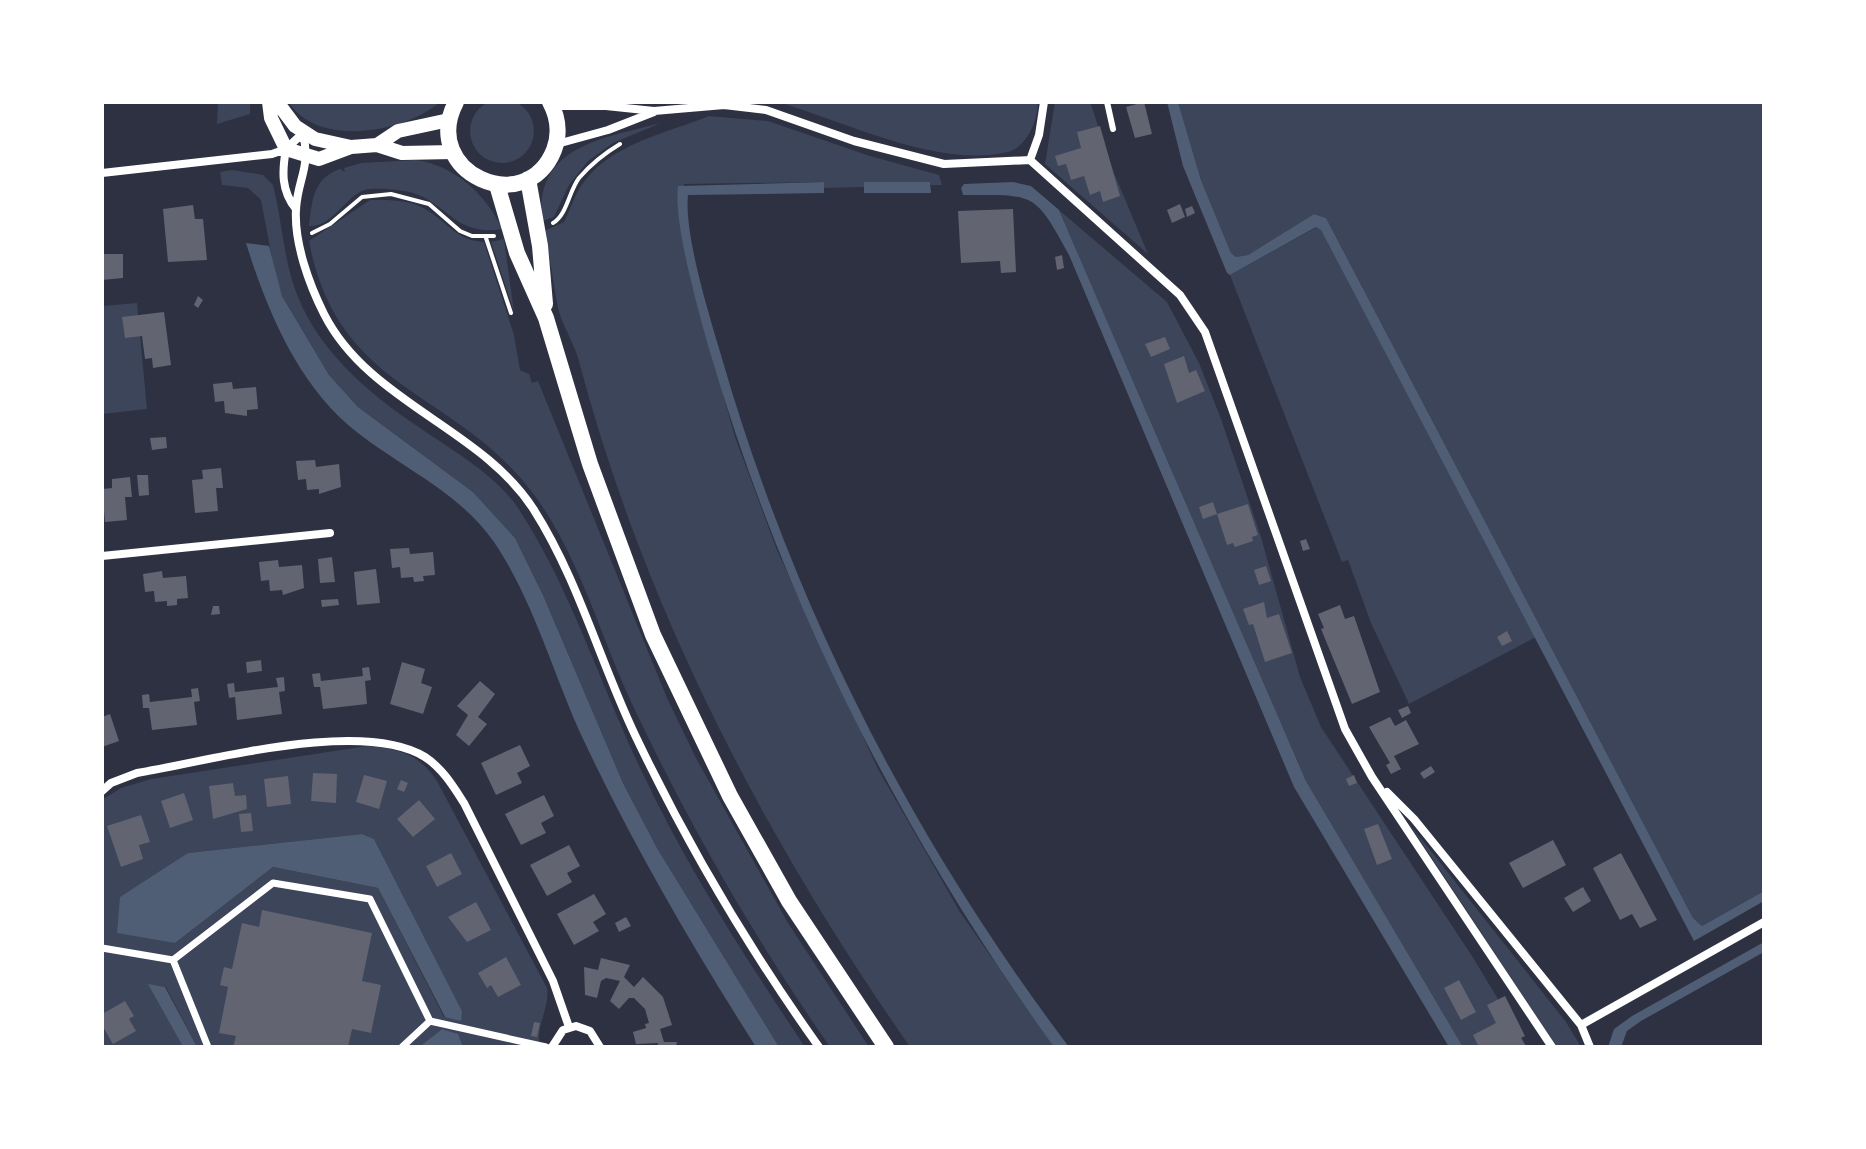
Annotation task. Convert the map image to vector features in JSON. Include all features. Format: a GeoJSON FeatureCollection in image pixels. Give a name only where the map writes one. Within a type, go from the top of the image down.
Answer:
{"type":"FeatureCollection","features":[{"type":"Feature","properties":{"kind":"main road"},"geometry":{"type":"LineString","coordinates":[[456,102],[449,120],[453,152],[470,174],[497,185],[528,179],[545,165],[556,144],[558,129],[551,104]]}},
{"type":"Feature","properties":{"kind":"main road"},"geometry":{"type":"LineString","coordinates":[[528,179],[540,246],[546,318]]}},
{"type":"Feature","properties":{"kind":"main road"},"geometry":{"type":"LineString","coordinates":[[497,185],[517,253],[546,318],[620,551],[690,715],[789,901],[886,1047]]}},
{"type":"Feature","properties":{"kind":"street"},"geometry":{"type":"LineString","coordinates":[[269,102],[275,128],[286,149],[282,174],[288,199],[296,209]]}},
{"type":"Feature","properties":{"kind":"street"},"geometry":{"type":"LineString","coordinates":[[277,102],[303,133],[309,158],[296,209],[300,239],[311,283],[341,342],[374,376],[505,474],[533,508],[557,553],[635,735],[671,807],[763,969],[819,1047]]}},
{"type":"Feature","properties":{"kind":"street"},"geometry":{"type":"LineString","coordinates":[[1030,160],[1039,135],[1044,102]]}},
{"type":"Feature","properties":{"kind":"street"},"geometry":{"type":"LineString","coordinates":[[551,104],[654,111],[724,105],[766,110],[906,157],[944,164],[998,164],[1030,160],[1180,295],[1205,332],[1345,729],[1372,777],[1552,1047]]}},
{"type":"Feature","properties":{"kind":"street"},"geometry":{"type":"LineString","coordinates":[[556,144],[608,130],[654,111]]}},
{"type":"Feature","properties":{"kind":"street"},"geometry":{"type":"LineString","coordinates":[[377,145],[398,131],[449,120]]}},
{"type":"Feature","properties":{"kind":"street"},"geometry":{"type":"LineString","coordinates":[[102,173],[272,154],[286,149],[303,133]]}},
{"type":"Feature","properties":{"kind":"street"},"geometry":{"type":"LineString","coordinates":[[303,133],[351,147],[377,145],[402,153],[453,152]]}},
{"type":"Feature","properties":{"kind":"street"},"geometry":{"type":"LineString","coordinates":[[286,149],[309,158],[335,156],[351,147]]}},
{"type":"Feature","properties":{"kind":"street"},"geometry":{"type":"LineString","coordinates":[[102,556],[330,533]]}},
{"type":"Feature","properties":{"kind":"street"},"geometry":{"type":"LineString","coordinates":[[102,791],[111,783],[137,773],[313,743],[363,739],[398,745],[426,757],[447,777],[464,803],[553,981],[569,1027]]}},
{"type":"Feature","properties":{"kind":"street"},"geometry":{"type":"LineString","coordinates":[[1372,777],[1414,819],[1581,1025],[1590,1047]]}},
{"type":"Feature","properties":{"kind":"street"},"geometry":{"type":"LineString","coordinates":[[102,948],[173,960],[273,883],[370,899],[430,1021]]}},
{"type":"Feature","properties":{"kind":"street"},"geometry":{"type":"LineString","coordinates":[[1581,1025],[1764,922]]}},
{"type":"Feature","properties":{"kind":"street"},"geometry":{"type":"LineString","coordinates":[[173,960],[208,1047]]}},
{"type":"Feature","properties":{"kind":"street"},"geometry":{"type":"LineString","coordinates":[[430,1021],[549,1047],[557,1035],[569,1027],[590,1031],[600,1047]]}},
{"type":"Feature","properties":{"kind":"street"},"geometry":{"type":"LineString","coordinates":[[402,1047],[430,1021]]}},
{"type":"Feature","properties":{"kind":"lane"},"geometry":{"type":"LineString","coordinates":[[1107,102],[1113,129]]}},
{"type":"Feature","properties":{"kind":"path"},"geometry":{"type":"LineString","coordinates":[[544,225],[557,222],[578,180],[595,161],[631,140]]}},
{"type":"Feature","properties":{"kind":"path"},"geometry":{"type":"LineString","coordinates":[[300,239],[330,224],[362,197],[375,194],[415,198],[429,204],[460,231],[486,238],[502,234]]}},
{"type":"Feature","properties":{"kind":"path"},"geometry":{"type":"LineString","coordinates":[[486,238],[511,313]]}},
{"type":"Feature","properties":{"kind":"shaded area"},"geometry":{"type":"Polygon","coordinates":[[[502,99],[514,101],[525,108],[532,119],[532,143],[525,154],[514,161],[502,163],[490,161],[479,154],[472,143],[470,131],[472,119],[479,108],[490,101],[502,99]]]}},
{"type":"Feature","properties":{"kind":"shaded area"},"geometry":{"type":"Polygon","coordinates":[[[218,102],[250,102],[250,114],[217,124],[218,102]]]}},
{"type":"Feature","properties":{"kind":"shaded area"},"geometry":{"type":"Polygon","coordinates":[[[289,102],[440,102],[405,122],[362,131],[319,126],[302,116],[289,102]]]}},
{"type":"Feature","properties":{"kind":"shaded area"},"geometry":{"type":"Polygon","coordinates":[[[778,102],[1038,102],[1034,124],[1021,145],[1008,152],[981,156],[922,149],[778,102]]]}},
{"type":"Feature","properties":{"kind":"shaded area"},"geometry":{"type":"Polygon","coordinates":[[[1055,102],[1090,102],[1114,173],[1148,254],[1045,164],[1055,102]]]}},
{"type":"Feature","properties":{"kind":"shaded area"},"geometry":{"type":"Polygon","coordinates":[[[1167,102],[1178,102],[1201,180],[1231,253],[1236,257],[1248,255],[1314,214],[1326,218],[1693,918],[1702,926],[1764,891],[1764,901],[1694,941],[1321,230],[1316,227],[1230,275],[1227,273],[1183,166],[1167,102]]]}},
{"type":"Feature","properties":{"kind":"shaded area"},"geometry":{"type":"Polygon","coordinates":[[[1178,102],[1764,102],[1764,891],[1702,926],[1693,918],[1326,218],[1314,214],[1248,255],[1236,257],[1231,253],[1201,180],[1178,102]]]}},
{"type":"Feature","properties":{"kind":"shaded area"},"geometry":{"type":"Polygon","coordinates":[[[709,116],[768,121],[870,156],[939,175],[942,185],[931,185],[930,182],[864,182],[864,187],[824,188],[823,182],[684,184],[691,281],[735,437],[777,550],[878,769],[960,912],[1054,1047],[910,1047],[805,885],[758,802],[673,630],[637,541],[605,451],[576,352],[560,314],[544,231],[564,222],[583,183],[608,158],[640,141],[709,116]]]}},
{"type":"Feature","properties":{"kind":"shaded area"},"geometry":{"type":"Polygon","coordinates":[[[661,123],[613,143],[588,161],[569,185],[554,217],[542,221],[543,196],[549,176],[561,161],[597,141],[661,123]]]}},
{"type":"Feature","properties":{"kind":"shaded area"},"geometry":{"type":"Polygon","coordinates":[[[415,160],[443,168],[467,183],[487,204],[502,229],[470,227],[413,193],[380,189],[358,193],[325,222],[309,226],[319,184],[331,173],[340,169],[345,172],[344,168],[361,163],[415,160]]]}},
{"type":"Feature","properties":{"kind":"shaded area"},"geometry":{"type":"Polygon","coordinates":[[[232,170],[263,175],[273,185],[286,256],[301,304],[313,326],[342,364],[379,398],[486,474],[518,508],[554,572],[661,811],[699,881],[805,1047],[779,1047],[657,848],[623,783],[543,595],[515,538],[473,492],[358,407],[329,375],[282,296],[261,200],[248,188],[222,185],[220,172],[232,170]]]}},
{"type":"Feature","properties":{"kind":"shaded area"},"geometry":{"type":"Polygon","coordinates":[[[824,182],[824,193],[688,195],[690,231],[710,318],[750,448],[784,540],[821,629],[863,717],[909,803],[959,886],[1012,968],[1069,1047],[1054,1047],[995,962],[895,797],[851,712],[773,536],[710,352],[683,244],[678,186],[824,182]]]}},
{"type":"Feature","properties":{"kind":"shaded area"},"geometry":{"type":"Polygon","coordinates":[[[864,182],[930,182],[931,193],[864,193],[864,182]]]}},
{"type":"Feature","properties":{"kind":"shaded area"},"geometry":{"type":"Polygon","coordinates":[[[1013,182],[1031,186],[1059,210],[1306,781],[1463,1047],[1449,1047],[1294,787],[1069,255],[1057,234],[1039,208],[1030,201],[1005,195],[963,195],[961,188],[964,184],[1013,182]]]}},
{"type":"Feature","properties":{"kind":"shaded area"},"geometry":{"type":"Polygon","coordinates":[[[370,200],[412,203],[466,238],[484,242],[514,335],[520,370],[529,374],[532,383],[538,381],[667,698],[696,758],[788,923],[869,1047],[830,1047],[749,923],[654,750],[576,568],[532,492],[501,458],[371,360],[345,329],[323,291],[309,241],[370,200]]]}},
{"type":"Feature","properties":{"kind":"shaded area"},"geometry":{"type":"Polygon","coordinates":[[[1059,210],[1167,302],[1199,363],[1221,419],[1261,537],[1300,677],[1321,727],[1472,956],[1527,1047],[1463,1047],[1306,781],[1059,210]]]}},
{"type":"Feature","properties":{"kind":"shaded area"},"geometry":{"type":"Polygon","coordinates":[[[1317,227],[1321,229],[1536,637],[1409,704],[1371,623],[1348,560],[1342,562],[1230,275],[1317,227]]]}},
{"type":"Feature","properties":{"kind":"shaded area"},"geometry":{"type":"Polygon","coordinates":[[[504,239],[514,312],[491,242],[504,239]]]}},
{"type":"Feature","properties":{"kind":"shaded area"},"geometry":{"type":"Polygon","coordinates":[[[246,243],[269,246],[282,296],[329,375],[358,407],[473,492],[515,538],[543,595],[623,783],[657,848],[779,1047],[756,1047],[665,897],[584,741],[521,589],[494,542],[465,509],[358,433],[319,394],[302,371],[275,321],[246,243]]]}},
{"type":"Feature","properties":{"kind":"shaded area"},"geometry":{"type":"Polygon","coordinates":[[[137,303],[147,409],[102,414],[102,306],[137,303]]]}},
{"type":"Feature","properties":{"kind":"shaded area"},"geometry":{"type":"Polygon","coordinates":[[[367,746],[398,751],[423,764],[437,781],[547,988],[539,1032],[540,1047],[463,1047],[457,1034],[442,1029],[419,1047],[197,1047],[166,987],[149,985],[183,1047],[102,1047],[102,800],[121,788],[151,779],[367,746]],[[362,834],[188,853],[152,938],[175,943],[273,867],[378,888],[444,1017],[462,1011],[374,839],[362,834]]]}},
{"type":"Feature","properties":{"kind":"shaded area"},"geometry":{"type":"Polygon","coordinates":[[[1408,822],[1566,1022],[1581,1047],[1557,1047],[1408,822]]]}},
{"type":"Feature","properties":{"kind":"shaded area"},"geometry":{"type":"Polygon","coordinates":[[[362,834],[374,839],[462,1011],[461,1021],[445,1017],[378,888],[273,867],[175,943],[117,933],[120,897],[188,853],[362,834]]]}},
{"type":"Feature","properties":{"kind":"shaded area"},"geometry":{"type":"Polygon","coordinates":[[[1764,942],[1764,952],[1641,1021],[1627,1031],[1621,1047],[1608,1047],[1614,1029],[1632,1016],[1764,942]]]}},
{"type":"Feature","properties":{"kind":"shaded area"},"geometry":{"type":"Polygon","coordinates":[[[148,984],[165,987],[197,1047],[183,1047],[148,984]]]}},
{"type":"Feature","properties":{"kind":"shaded area"},"geometry":{"type":"Polygon","coordinates":[[[442,1029],[458,1034],[463,1047],[419,1047],[442,1029]]]}},
{"type":"Feature","properties":{"kind":"building"},"geometry":{"type":"Polygon","coordinates":[[[1144,102],[1152,134],[1135,138],[1126,107],[1144,102]]]}},
{"type":"Feature","properties":{"kind":"building"},"geometry":{"type":"Polygon","coordinates":[[[1100,126],[1120,196],[1103,202],[1100,191],[1090,195],[1084,176],[1071,180],[1066,164],[1058,166],[1055,156],[1081,148],[1077,132],[1100,126]]]}},
{"type":"Feature","properties":{"kind":"building"},"geometry":{"type":"Polygon","coordinates":[[[1180,204],[1185,217],[1172,223],[1167,210],[1180,204]]]}},
{"type":"Feature","properties":{"kind":"building"},"geometry":{"type":"Polygon","coordinates":[[[193,205],[195,219],[203,219],[207,260],[168,262],[163,209],[193,205]]]}},
{"type":"Feature","properties":{"kind":"building"},"geometry":{"type":"Polygon","coordinates":[[[1192,206],[1195,213],[1187,217],[1185,209],[1192,206]]]}},
{"type":"Feature","properties":{"kind":"building"},"geometry":{"type":"Polygon","coordinates":[[[1013,209],[1016,272],[1001,273],[1000,261],[961,263],[958,211],[1013,209]]]}},
{"type":"Feature","properties":{"kind":"building"},"geometry":{"type":"Polygon","coordinates":[[[102,254],[123,254],[123,278],[102,280],[102,254]]]}},
{"type":"Feature","properties":{"kind":"building"},"geometry":{"type":"Polygon","coordinates":[[[1062,255],[1064,268],[1057,270],[1055,257],[1062,255]]]}},
{"type":"Feature","properties":{"kind":"building"},"geometry":{"type":"Polygon","coordinates":[[[198,296],[203,300],[198,308],[194,305],[198,296]]]}},
{"type":"Feature","properties":{"kind":"building"},"geometry":{"type":"Polygon","coordinates":[[[164,312],[171,365],[153,368],[152,358],[145,359],[142,336],[125,338],[122,317],[164,312]]]}},
{"type":"Feature","properties":{"kind":"building"},"geometry":{"type":"Polygon","coordinates":[[[1165,337],[1170,349],[1151,357],[1145,344],[1165,337]]]}},
{"type":"Feature","properties":{"kind":"building"},"geometry":{"type":"Polygon","coordinates":[[[1184,356],[1189,373],[1196,370],[1205,391],[1177,403],[1164,364],[1184,356]]]}},
{"type":"Feature","properties":{"kind":"building"},"geometry":{"type":"Polygon","coordinates":[[[232,382],[233,389],[256,387],[258,409],[247,410],[247,416],[225,413],[224,401],[215,402],[213,384],[232,382]]]}},
{"type":"Feature","properties":{"kind":"building"},"geometry":{"type":"Polygon","coordinates":[[[166,437],[167,448],[152,450],[150,438],[166,437]]]}},
{"type":"Feature","properties":{"kind":"building"},"geometry":{"type":"Polygon","coordinates":[[[315,460],[316,467],[339,464],[341,487],[319,494],[319,489],[307,490],[306,479],[298,480],[296,461],[315,460]]]}},
{"type":"Feature","properties":{"kind":"building"},"geometry":{"type":"Polygon","coordinates":[[[221,468],[223,488],[216,488],[218,511],[195,513],[192,480],[203,479],[202,470],[221,468]]]}},
{"type":"Feature","properties":{"kind":"building"},"geometry":{"type":"Polygon","coordinates":[[[137,475],[148,475],[149,495],[139,496],[137,475]]]}},
{"type":"Feature","properties":{"kind":"building"},"geometry":{"type":"Polygon","coordinates":[[[130,477],[132,497],[125,497],[127,520],[105,522],[102,489],[112,488],[112,479],[130,477]]]}},
{"type":"Feature","properties":{"kind":"building"},"geometry":{"type":"Polygon","coordinates":[[[1213,502],[1217,514],[1203,519],[1199,507],[1213,502]]]}},
{"type":"Feature","properties":{"kind":"building"},"geometry":{"type":"Polygon","coordinates":[[[1248,504],[1258,535],[1252,537],[1253,541],[1235,547],[1233,543],[1227,545],[1217,514],[1248,504]]]}},
{"type":"Feature","properties":{"kind":"building"},"geometry":{"type":"Polygon","coordinates":[[[1306,539],[1310,549],[1303,551],[1300,541],[1306,539]]]}},
{"type":"Feature","properties":{"kind":"building"},"geometry":{"type":"Polygon","coordinates":[[[409,548],[410,554],[433,552],[435,575],[423,576],[424,581],[414,582],[413,577],[401,578],[400,567],[392,568],[390,549],[409,548]]]}},
{"type":"Feature","properties":{"kind":"building"},"geometry":{"type":"Polygon","coordinates":[[[332,557],[335,582],[320,583],[318,559],[332,557]]]}},
{"type":"Feature","properties":{"kind":"building"},"geometry":{"type":"Polygon","coordinates":[[[278,560],[279,567],[302,565],[304,588],[283,595],[282,590],[270,591],[269,580],[261,581],[259,562],[278,560]]]}},
{"type":"Feature","properties":{"kind":"building"},"geometry":{"type":"Polygon","coordinates":[[[1266,566],[1271,581],[1259,585],[1254,570],[1266,566]]]}},
{"type":"Feature","properties":{"kind":"building"},"geometry":{"type":"Polygon","coordinates":[[[376,569],[380,603],[357,605],[354,572],[376,569]]]}},
{"type":"Feature","properties":{"kind":"building"},"geometry":{"type":"Polygon","coordinates":[[[162,571],[163,578],[186,576],[188,598],[177,599],[177,605],[167,606],[167,601],[155,602],[154,591],[145,592],[143,574],[162,571]]]}},
{"type":"Feature","properties":{"kind":"building"},"geometry":{"type":"Polygon","coordinates":[[[338,599],[339,605],[322,607],[321,600],[338,599]]]}},
{"type":"Feature","properties":{"kind":"building"},"geometry":{"type":"Polygon","coordinates":[[[1264,602],[1267,618],[1279,614],[1292,653],[1265,662],[1253,624],[1249,625],[1243,609],[1264,602]]]}},
{"type":"Feature","properties":{"kind":"building"},"geometry":{"type":"Polygon","coordinates":[[[1340,605],[1345,619],[1354,616],[1380,692],[1352,704],[1321,629],[1324,628],[1318,614],[1340,605]]]}},
{"type":"Feature","properties":{"kind":"building"},"geometry":{"type":"Polygon","coordinates":[[[213,606],[219,606],[220,614],[211,615],[213,606]]]}},
{"type":"Feature","properties":{"kind":"building"},"geometry":{"type":"Polygon","coordinates":[[[1507,631],[1512,641],[1502,646],[1497,637],[1507,631]]]}},
{"type":"Feature","properties":{"kind":"building"},"geometry":{"type":"Polygon","coordinates":[[[261,660],[262,671],[247,673],[246,662],[261,660]]]}},
{"type":"Feature","properties":{"kind":"building"},"geometry":{"type":"Polygon","coordinates":[[[402,662],[425,669],[421,683],[432,687],[423,714],[390,704],[402,662]]]}},
{"type":"Feature","properties":{"kind":"building"},"geometry":{"type":"Polygon","coordinates":[[[369,667],[371,680],[365,681],[367,704],[323,709],[320,687],[314,687],[312,674],[320,673],[321,681],[363,676],[362,668],[369,667]]]}},
{"type":"Feature","properties":{"kind":"building"},"geometry":{"type":"Polygon","coordinates":[[[284,677],[285,691],[279,692],[282,714],[237,720],[235,697],[229,698],[227,684],[234,683],[235,692],[278,687],[276,678],[284,677]]]}},
{"type":"Feature","properties":{"kind":"building"},"geometry":{"type":"Polygon","coordinates":[[[480,681],[495,694],[478,717],[487,724],[469,746],[456,735],[468,715],[457,706],[480,681]]]}},
{"type":"Feature","properties":{"kind":"building"},"geometry":{"type":"Polygon","coordinates":[[[198,688],[200,701],[194,702],[197,725],[152,730],[149,708],[143,708],[142,695],[149,694],[150,702],[192,697],[191,689],[198,688]]]}},
{"type":"Feature","properties":{"kind":"building"},"geometry":{"type":"Polygon","coordinates":[[[1408,706],[1411,713],[1402,718],[1398,710],[1408,706]]]}},
{"type":"Feature","properties":{"kind":"building"},"geometry":{"type":"Polygon","coordinates":[[[110,714],[119,741],[102,747],[102,717],[110,714]]]}},
{"type":"Feature","properties":{"kind":"building"},"geometry":{"type":"Polygon","coordinates":[[[1390,717],[1395,726],[1406,720],[1419,744],[1394,756],[1401,769],[1391,774],[1386,765],[1390,763],[1369,727],[1390,717]]]}},
{"type":"Feature","properties":{"kind":"building"},"geometry":{"type":"Polygon","coordinates":[[[520,745],[530,766],[517,773],[522,783],[496,795],[481,763],[520,745]]]}},
{"type":"Feature","properties":{"kind":"building"},"geometry":{"type":"Polygon","coordinates":[[[1431,766],[1435,772],[1424,779],[1420,773],[1431,766]]]}},
{"type":"Feature","properties":{"kind":"building"},"geometry":{"type":"Polygon","coordinates":[[[313,773],[337,774],[336,803],[311,801],[313,773]]]}},
{"type":"Feature","properties":{"kind":"building"},"geometry":{"type":"Polygon","coordinates":[[[364,775],[387,781],[379,809],[356,802],[364,775]]]}},
{"type":"Feature","properties":{"kind":"building"},"geometry":{"type":"Polygon","coordinates":[[[1354,775],[1357,783],[1349,786],[1346,779],[1354,775]]]}},
{"type":"Feature","properties":{"kind":"building"},"geometry":{"type":"Polygon","coordinates":[[[288,776],[291,804],[267,807],[264,779],[288,776]]]}},
{"type":"Feature","properties":{"kind":"building"},"geometry":{"type":"Polygon","coordinates":[[[401,780],[408,783],[404,792],[397,789],[401,780]]]}},
{"type":"Feature","properties":{"kind":"building"},"geometry":{"type":"Polygon","coordinates":[[[233,783],[235,796],[246,795],[247,809],[213,819],[209,786],[233,783]]]}},
{"type":"Feature","properties":{"kind":"building"},"geometry":{"type":"Polygon","coordinates":[[[184,793],[193,820],[170,828],[161,801],[184,793]]]}},
{"type":"Feature","properties":{"kind":"building"},"geometry":{"type":"Polygon","coordinates":[[[544,795],[554,816],[541,823],[546,833],[521,845],[505,814],[544,795]]]}},
{"type":"Feature","properties":{"kind":"building"},"geometry":{"type":"Polygon","coordinates":[[[419,800],[435,819],[413,837],[397,819],[419,800]]]}},
{"type":"Feature","properties":{"kind":"building"},"geometry":{"type":"Polygon","coordinates":[[[251,813],[253,831],[241,832],[239,814],[251,813]]]}},
{"type":"Feature","properties":{"kind":"building"},"geometry":{"type":"Polygon","coordinates":[[[141,815],[150,842],[139,845],[143,859],[121,867],[107,826],[141,815]]]}},
{"type":"Feature","properties":{"kind":"building"},"geometry":{"type":"Polygon","coordinates":[[[1378,824],[1392,859],[1377,865],[1364,829],[1378,824]]]}},
{"type":"Feature","properties":{"kind":"building"},"geometry":{"type":"Polygon","coordinates":[[[1553,840],[1566,865],[1523,888],[1509,863],[1553,840]]]}},
{"type":"Feature","properties":{"kind":"building"},"geometry":{"type":"Polygon","coordinates":[[[569,845],[580,866],[567,873],[572,882],[547,896],[530,865],[569,845]]]}},
{"type":"Feature","properties":{"kind":"building"},"geometry":{"type":"Polygon","coordinates":[[[451,853],[462,874],[437,887],[426,866],[451,853]]]}},
{"type":"Feature","properties":{"kind":"building"},"geometry":{"type":"Polygon","coordinates":[[[1621,853],[1657,920],[1640,928],[1632,914],[1620,920],[1593,868],[1621,853]]]}},
{"type":"Feature","properties":{"kind":"building"},"geometry":{"type":"Polygon","coordinates":[[[1583,887],[1591,901],[1573,912],[1564,898],[1583,887]]]}},
{"type":"Feature","properties":{"kind":"building"},"geometry":{"type":"Polygon","coordinates":[[[594,894],[606,914],[593,922],[599,931],[574,945],[557,914],[594,894]]]}},
{"type":"Feature","properties":{"kind":"building"},"geometry":{"type":"Polygon","coordinates":[[[476,902],[491,930],[467,942],[448,917],[476,902]]]}},
{"type":"Feature","properties":{"kind":"building"},"geometry":{"type":"Polygon","coordinates":[[[262,910],[372,933],[362,981],[381,985],[371,1033],[352,1029],[348,1047],[233,1047],[236,1036],[219,1033],[228,987],[220,985],[224,967],[232,969],[242,923],[259,927],[262,910]]]}},
{"type":"Feature","properties":{"kind":"building"},"geometry":{"type":"Polygon","coordinates":[[[626,917],[631,926],[619,932],[615,923],[626,917]]]}},
{"type":"Feature","properties":{"kind":"building"},"geometry":{"type":"Polygon","coordinates":[[[506,957],[521,985],[498,997],[491,985],[487,988],[478,973],[506,957]]]}},
{"type":"Feature","properties":{"kind":"building"},"geometry":{"type":"Polygon","coordinates":[[[601,958],[630,965],[624,977],[634,987],[643,977],[663,997],[672,1025],[660,1029],[664,1042],[677,1042],[676,1047],[657,1047],[658,1043],[636,1044],[633,1032],[646,1028],[645,1024],[649,1023],[645,1009],[634,998],[629,998],[619,1009],[610,1001],[620,981],[606,978],[601,981],[597,998],[585,995],[584,967],[598,970],[601,958]]]}},
{"type":"Feature","properties":{"kind":"building"},"geometry":{"type":"Polygon","coordinates":[[[1459,980],[1476,1012],[1461,1020],[1444,988],[1459,980]]]}},
{"type":"Feature","properties":{"kind":"building"},"geometry":{"type":"Polygon","coordinates":[[[1505,996],[1525,1036],[1521,1038],[1526,1047],[1479,1047],[1473,1035],[1496,1023],[1487,1005],[1505,996]]]}},
{"type":"Feature","properties":{"kind":"building"},"geometry":{"type":"Polygon","coordinates":[[[125,1001],[134,1016],[129,1019],[136,1031],[113,1044],[102,1025],[102,1014],[125,1001]]]}},
{"type":"Feature","properties":{"kind":"building"},"geometry":{"type":"Polygon","coordinates":[[[534,1022],[540,1023],[537,1037],[531,1036],[534,1022]]]}}]}
